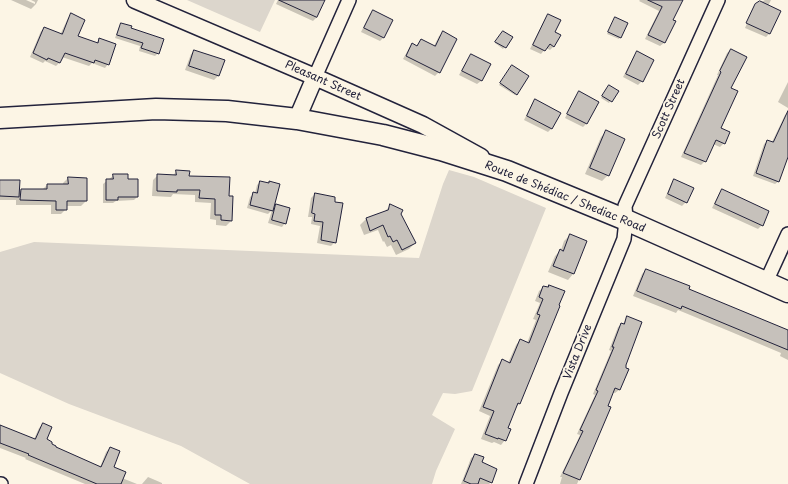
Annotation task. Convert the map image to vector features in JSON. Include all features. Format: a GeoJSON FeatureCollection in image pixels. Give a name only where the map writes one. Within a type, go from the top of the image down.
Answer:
{"type":"FeatureCollection","features":[{"type":"Feature","properties":{"kind":"main road","name":"Route de Shédiac / Shediac Road"},"geometry":{"type":"LineString","coordinates":[[0,118],[156,109],[226,111],[298,118],[383,134],[441,150],[507,171],[626,220],[788,292]]}},
{"type":"Feature","properties":{"kind":"street","name":"Pleasant Street"},"geometry":{"type":"LineString","coordinates":[[135,0],[316,77],[423,125],[507,171]]}},
{"type":"Feature","properties":{"kind":"street"},"geometry":{"type":"LineString","coordinates":[[298,118],[349,0]]}},
{"type":"Feature","properties":{"kind":"street","name":"Scott Street"},"geometry":{"type":"LineString","coordinates":[[626,220],[625,206],[718,0]]}},
{"type":"Feature","properties":{"kind":"street","name":"Vista Drive"},"geometry":{"type":"LineString","coordinates":[[526,484],[561,392],[624,239],[626,220]]}},
{"type":"Feature","properties":{"kind":"street"},"geometry":{"type":"LineString","coordinates":[[766,282],[788,234]]}},
{"type":"Feature","properties":{"kind":"shaded area"},"geometry":{"type":"Polygon","coordinates":[[[187,0],[275,0],[260,32],[187,0]]]}},
{"type":"Feature","properties":{"kind":"shaded area"},"geometry":{"type":"Polygon","coordinates":[[[449,170],[474,177],[546,208],[472,391],[455,394],[443,393],[432,415],[455,429],[436,471],[432,484],[250,484],[181,446],[69,404],[0,373],[0,252],[34,242],[419,258],[449,170]]]}},
{"type":"Feature","properties":{"kind":"building"},"geometry":{"type":"Polygon","coordinates":[[[279,0],[325,0],[317,17],[279,0]]]}},
{"type":"Feature","properties":{"kind":"building"},"geometry":{"type":"Polygon","coordinates":[[[648,0],[683,0],[673,20],[676,21],[665,43],[648,35],[662,7],[648,0]]]}},
{"type":"Feature","properties":{"kind":"building"},"geometry":{"type":"Polygon","coordinates":[[[760,1],[781,11],[770,34],[746,23],[755,4],[760,1]]]}},
{"type":"Feature","properties":{"kind":"building"},"geometry":{"type":"Polygon","coordinates":[[[373,10],[393,20],[384,38],[364,28],[373,10]]]}},
{"type":"Feature","properties":{"kind":"building"},"geometry":{"type":"Polygon","coordinates":[[[71,13],[85,20],[78,36],[98,43],[99,38],[116,44],[109,65],[95,60],[94,63],[65,53],[60,63],[48,58],[47,60],[33,53],[44,27],[62,34],[71,13]]]}},
{"type":"Feature","properties":{"kind":"building"},"geometry":{"type":"Polygon","coordinates":[[[548,14],[561,20],[555,32],[561,35],[554,47],[550,44],[545,51],[533,45],[548,14]]]}},
{"type":"Feature","properties":{"kind":"building"},"geometry":{"type":"Polygon","coordinates":[[[615,17],[628,23],[621,38],[608,32],[615,17]]]}},
{"type":"Feature","properties":{"kind":"building"},"geometry":{"type":"Polygon","coordinates":[[[121,23],[164,39],[159,54],[141,48],[143,43],[117,35],[121,23]]]}},
{"type":"Feature","properties":{"kind":"building"},"geometry":{"type":"Polygon","coordinates":[[[443,31],[457,39],[440,73],[406,56],[412,43],[417,46],[421,39],[435,46],[443,31]]]}},
{"type":"Feature","properties":{"kind":"building"},"geometry":{"type":"Polygon","coordinates":[[[503,31],[513,37],[506,48],[495,42],[503,31]]]}},
{"type":"Feature","properties":{"kind":"building"},"geometry":{"type":"Polygon","coordinates":[[[731,49],[747,57],[731,88],[738,91],[721,128],[730,132],[725,144],[716,140],[706,162],[684,153],[731,49]]]}},
{"type":"Feature","properties":{"kind":"building"},"geometry":{"type":"Polygon","coordinates":[[[194,50],[225,60],[219,76],[189,66],[194,50]]]}},
{"type":"Feature","properties":{"kind":"building"},"geometry":{"type":"Polygon","coordinates":[[[637,51],[654,60],[643,82],[626,74],[637,51]]]}},
{"type":"Feature","properties":{"kind":"building"},"geometry":{"type":"Polygon","coordinates":[[[471,54],[491,64],[482,81],[462,71],[471,54]]]}},
{"type":"Feature","properties":{"kind":"building"},"geometry":{"type":"Polygon","coordinates":[[[512,65],[529,76],[517,95],[500,83],[512,65]]]}},
{"type":"Feature","properties":{"kind":"building"},"geometry":{"type":"Polygon","coordinates":[[[609,85],[619,91],[612,102],[602,96],[609,85]]]}},
{"type":"Feature","properties":{"kind":"building"},"geometry":{"type":"Polygon","coordinates":[[[579,91],[599,102],[587,124],[567,114],[579,91]]]}},
{"type":"Feature","properties":{"kind":"building"},"geometry":{"type":"Polygon","coordinates":[[[535,99],[561,113],[552,129],[527,116],[535,99]]]}},
{"type":"Feature","properties":{"kind":"building"},"geometry":{"type":"Polygon","coordinates":[[[788,111],[788,157],[779,182],[756,173],[767,140],[773,142],[788,111]]]}},
{"type":"Feature","properties":{"kind":"building"},"geometry":{"type":"Polygon","coordinates":[[[606,130],[625,139],[609,176],[590,168],[606,130]]]}},
{"type":"Feature","properties":{"kind":"building"},"geometry":{"type":"Polygon","coordinates":[[[176,170],[190,171],[189,176],[230,177],[229,196],[233,196],[232,221],[221,220],[221,215],[215,215],[215,199],[199,198],[200,190],[177,190],[177,192],[157,191],[157,174],[176,175],[176,170]]]}},
{"type":"Feature","properties":{"kind":"building"},"geometry":{"type":"Polygon","coordinates":[[[113,174],[128,174],[128,179],[138,179],[138,197],[118,197],[118,200],[106,200],[106,179],[113,179],[113,174]]]}},
{"type":"Feature","properties":{"kind":"building"},"geometry":{"type":"Polygon","coordinates":[[[68,177],[87,178],[87,201],[67,201],[67,210],[56,210],[56,201],[20,200],[21,189],[47,189],[47,184],[68,184],[68,177]]]}},
{"type":"Feature","properties":{"kind":"building"},"geometry":{"type":"Polygon","coordinates":[[[674,179],[694,188],[687,203],[668,194],[674,179]]]}},
{"type":"Feature","properties":{"kind":"building"},"geometry":{"type":"Polygon","coordinates":[[[0,180],[20,180],[19,197],[0,196],[0,180]]]}},
{"type":"Feature","properties":{"kind":"building"},"geometry":{"type":"Polygon","coordinates":[[[260,181],[269,183],[269,181],[280,184],[273,211],[250,205],[253,192],[257,193],[260,181]]]}},
{"type":"Feature","properties":{"kind":"building"},"geometry":{"type":"Polygon","coordinates":[[[722,189],[769,211],[763,226],[715,204],[722,189]]]}},
{"type":"Feature","properties":{"kind":"building"},"geometry":{"type":"Polygon","coordinates":[[[315,193],[335,197],[335,202],[343,203],[336,243],[321,240],[323,222],[314,221],[315,214],[312,213],[315,193]]]}},
{"type":"Feature","properties":{"kind":"building"},"geometry":{"type":"Polygon","coordinates":[[[276,204],[290,208],[286,224],[272,220],[276,204]]]}},
{"type":"Feature","properties":{"kind":"building"},"geometry":{"type":"Polygon","coordinates":[[[390,204],[403,210],[401,214],[416,243],[402,250],[397,240],[393,242],[390,236],[388,237],[383,225],[370,231],[366,218],[388,210],[390,204]]]}},
{"type":"Feature","properties":{"kind":"building"},"geometry":{"type":"Polygon","coordinates":[[[570,234],[587,241],[574,274],[553,266],[560,249],[563,251],[570,234]]]}},
{"type":"Feature","properties":{"kind":"building"},"geometry":{"type":"Polygon","coordinates":[[[646,269],[690,286],[689,289],[788,330],[788,350],[682,306],[681,309],[637,291],[646,269]]]}},
{"type":"Feature","properties":{"kind":"building"},"geometry":{"type":"Polygon","coordinates":[[[549,285],[565,291],[520,404],[518,403],[508,428],[511,429],[506,441],[498,439],[485,434],[494,411],[483,407],[502,359],[510,363],[520,339],[529,343],[540,315],[537,314],[543,299],[539,297],[543,286],[548,287],[549,285]]]}},
{"type":"Feature","properties":{"kind":"building"},"geometry":{"type":"Polygon","coordinates":[[[627,316],[642,322],[626,365],[626,368],[629,369],[620,390],[615,388],[608,406],[611,407],[580,480],[563,473],[583,431],[580,430],[598,391],[596,390],[614,347],[612,347],[621,323],[624,324],[627,316]]]}},
{"type":"Feature","properties":{"kind":"building"},"geometry":{"type":"Polygon","coordinates":[[[43,423],[52,427],[47,439],[52,442],[52,444],[101,467],[110,447],[120,451],[114,467],[126,472],[121,484],[97,484],[0,443],[0,425],[35,439],[43,423]]]}},
{"type":"Feature","properties":{"kind":"building"},"geometry":{"type":"Polygon","coordinates":[[[475,454],[484,457],[482,462],[497,469],[492,483],[480,478],[478,484],[471,484],[464,481],[475,454]]]}}]}
